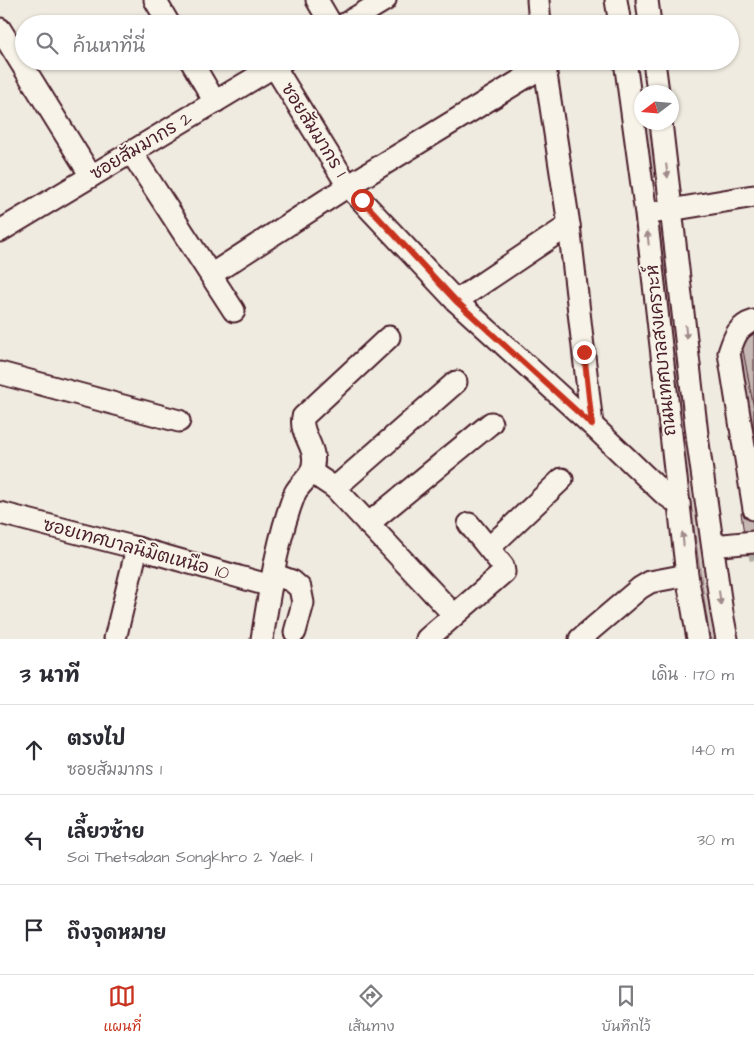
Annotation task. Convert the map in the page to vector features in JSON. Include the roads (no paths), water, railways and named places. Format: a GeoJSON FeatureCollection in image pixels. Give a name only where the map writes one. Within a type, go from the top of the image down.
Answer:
{"type":"FeatureCollection","features":[{"type":"Feature","properties":{"kind":"street"},"geometry":{"type":"LineString","coordinates":[[155,0],[164,15]]}},
{"type":"Feature","properties":{"kind":"street"},"geometry":{"type":"LineString","coordinates":[[318,0],[326,15]]}},
{"type":"Feature","properties":{"kind":"street"},"geometry":{"type":"LineString","coordinates":[[360,15],[385,0]]}},
{"type":"Feature","properties":{"kind":"street"},"geometry":{"type":"LineString","coordinates":[[538,0],[539,15]]}},
{"type":"Feature","properties":{"kind":"street"},"geometry":{"type":"LineString","coordinates":[[616,0],[618,15]]}},
{"type":"Feature","properties":{"kind":"street"},"geometry":{"type":"LineString","coordinates":[[647,0],[649,15]]}},
{"type":"Feature","properties":{"kind":"street"},"geometry":{"type":"LineString","coordinates":[[0,29],[15,53]]}},
{"type":"Feature","properties":{"kind":"street"},"geometry":{"type":"LineString","coordinates":[[25,70],[91,176]]}},
{"type":"Feature","properties":{"kind":"street"},"geometry":{"type":"LineString","coordinates":[[196,70],[215,102]]}},
{"type":"Feature","properties":{"kind":"street","name":"ซอยสัมมากร 2"},"geometry":{"type":"LineString","coordinates":[[0,231],[269,70]]}},
{"type":"Feature","properties":{"kind":"street","name":"ซอยสัมมากร 1"},"geometry":{"type":"LineString","coordinates":[[282,70],[348,186],[456,301],[592,425],[663,494],[679,504]]}},
{"type":"Feature","properties":{"kind":"street"},"geometry":{"type":"LineString","coordinates":[[212,274],[348,186],[534,70]]}},
{"type":"Feature","properties":{"kind":"street"},"geometry":{"type":"LineString","coordinates":[[545,70],[569,225],[592,425]]}},
{"type":"Feature","properties":{"kind":"street","name":"ถนนเทศบาลสงเคราะห์"},"geometry":{"type":"LineString","coordinates":[[626,70],[646,214],[687,575],[698,639]]}},
{"type":"Feature","properties":{"kind":"street"},"geometry":{"type":"LineString","coordinates":[[655,70],[657,85]]}},
{"type":"Feature","properties":{"kind":"street","name":"ถนนเทศบาลสงเคราะห์"},"geometry":{"type":"LineString","coordinates":[[663,130],[698,443],[727,639]]}},
{"type":"Feature","properties":{"kind":"street"},"geometry":{"type":"LineString","coordinates":[[131,152],[212,274],[234,311]]}},
{"type":"Feature","properties":{"kind":"street"},"geometry":{"type":"LineString","coordinates":[[646,214],[754,196]]}},
{"type":"Feature","properties":{"kind":"street"},"geometry":{"type":"LineString","coordinates":[[456,301],[569,225]]}},
{"type":"Feature","properties":{"kind":"street"},"geometry":{"type":"LineString","coordinates":[[754,321],[741,326],[729,352],[754,509]]}},
{"type":"Feature","properties":{"kind":"street"},"geometry":{"type":"LineString","coordinates":[[262,639],[272,580],[287,517],[296,491],[311,472],[314,454],[302,424],[303,417],[389,337]]}},
{"type":"Feature","properties":{"kind":"street"},"geometry":{"type":"LineString","coordinates":[[0,373],[179,420]]}},
{"type":"Feature","properties":{"kind":"street"},"geometry":{"type":"LineString","coordinates":[[335,488],[456,382]]}},
{"type":"Feature","properties":{"kind":"street"},"geometry":{"type":"LineString","coordinates":[[368,524],[492,423]]}},
{"type":"Feature","properties":{"kind":"street"},"geometry":{"type":"LineString","coordinates":[[311,472],[335,488],[454,615]]}},
{"type":"Feature","properties":{"kind":"street"},"geometry":{"type":"LineString","coordinates":[[489,548],[562,479]]}},
{"type":"Feature","properties":{"kind":"street","name":"ซอยเทศบาลนิมิตเหนือ 10"},"geometry":{"type":"LineString","coordinates":[[0,513],[272,580],[292,581],[300,588],[303,603],[295,632]]}},
{"type":"Feature","properties":{"kind":"street"},"geometry":{"type":"LineString","coordinates":[[427,639],[504,572],[504,569],[489,548],[469,524]]}},
{"type":"Feature","properties":{"kind":"street"},"geometry":{"type":"LineString","coordinates":[[712,546],[754,542]]}},
{"type":"Feature","properties":{"kind":"street"},"geometry":{"type":"LineString","coordinates":[[115,639],[137,548]]}},
{"type":"Feature","properties":{"kind":"street"},"geometry":{"type":"LineString","coordinates":[[580,639],[640,588],[650,582],[687,575]]}}]}
